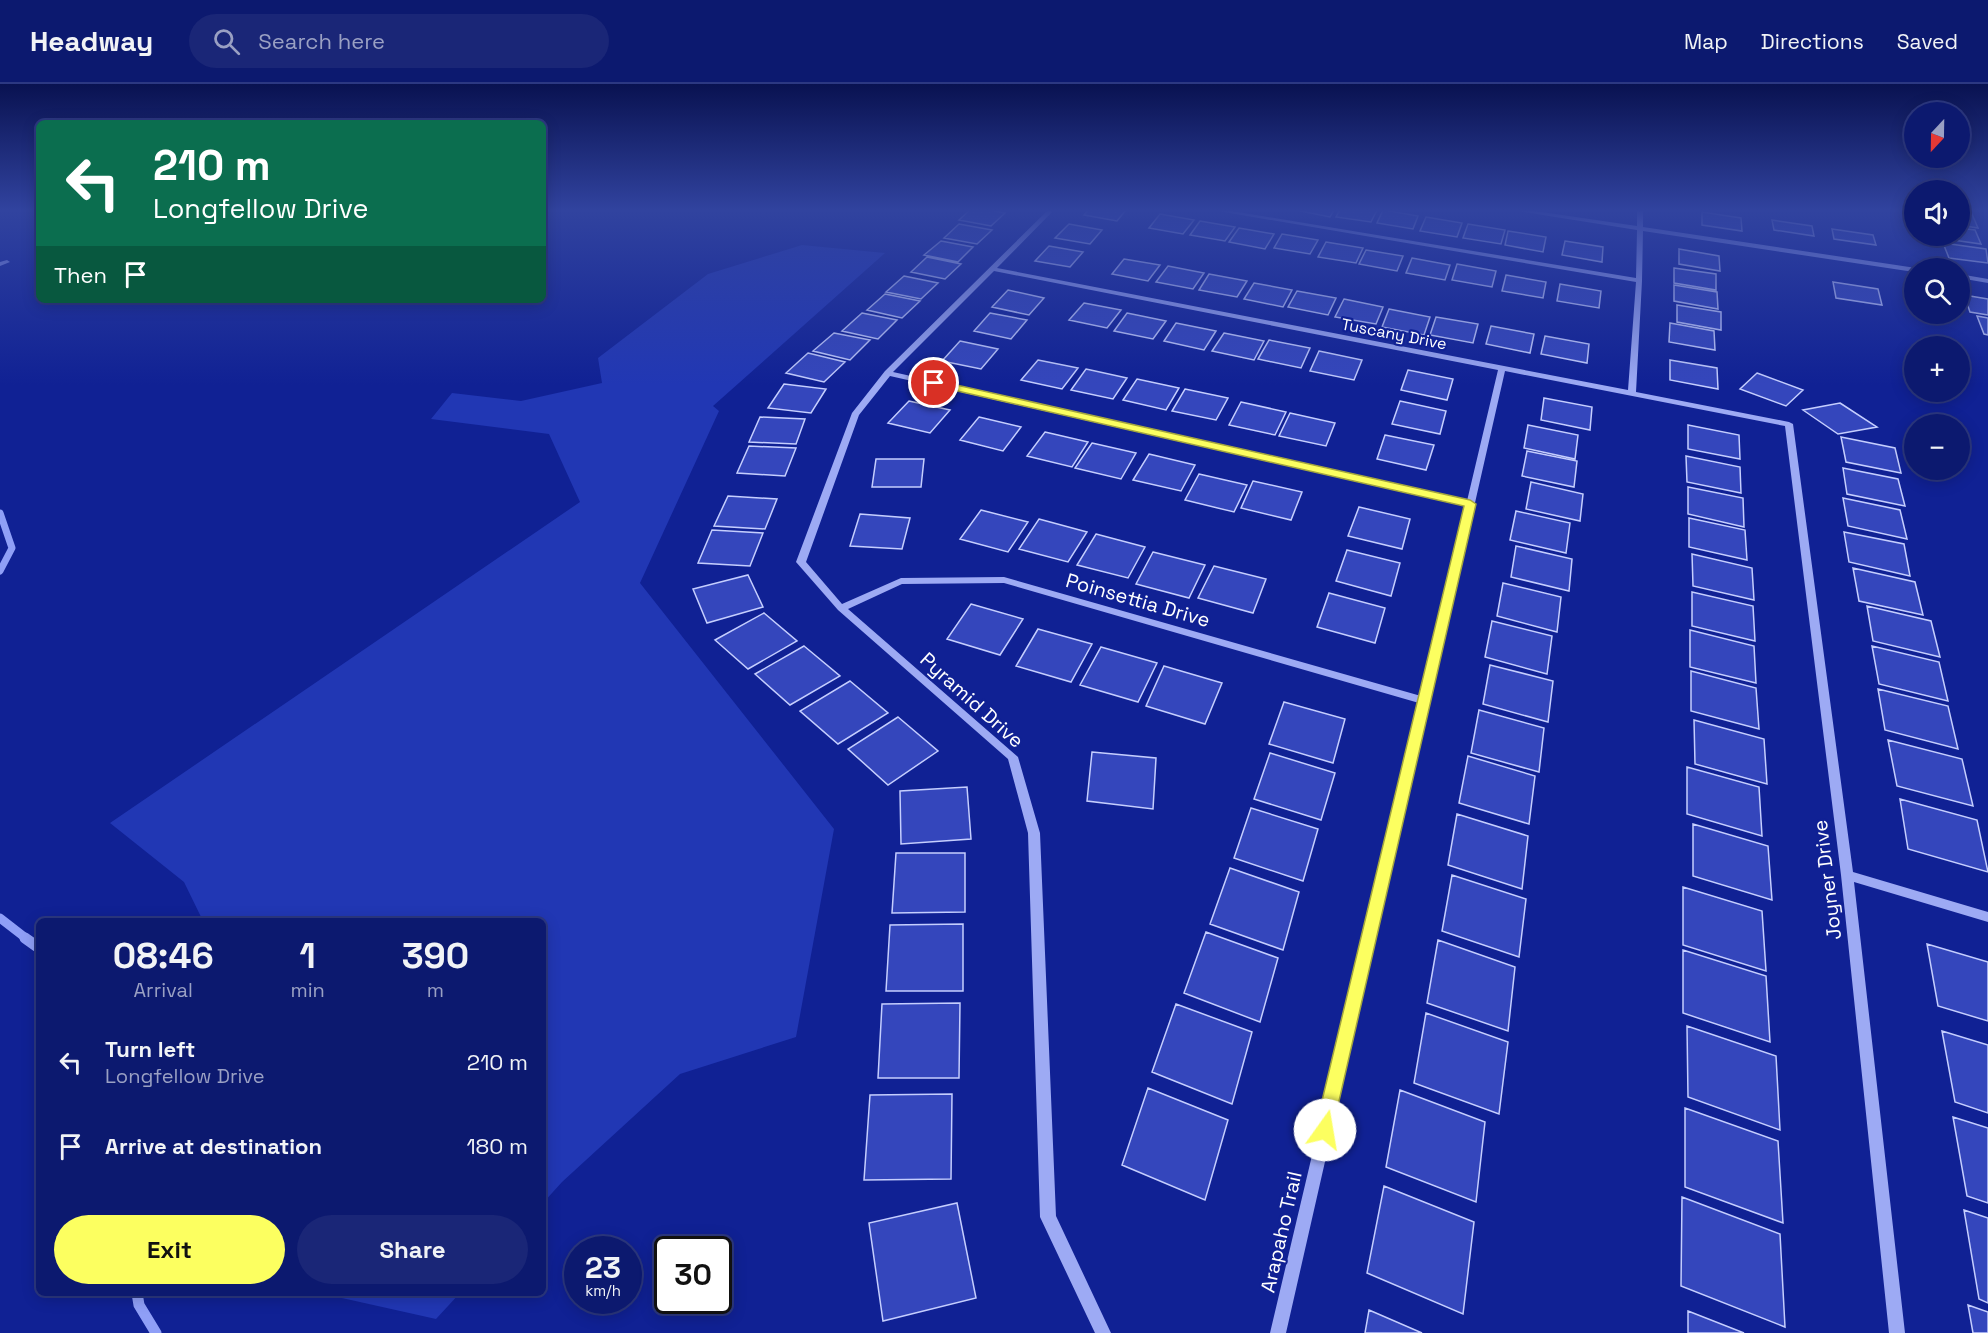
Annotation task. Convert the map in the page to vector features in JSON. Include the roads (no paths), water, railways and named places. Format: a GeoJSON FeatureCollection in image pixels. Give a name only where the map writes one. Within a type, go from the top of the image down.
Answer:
{"type":"FeatureCollection","features":[{"type":"Feature","properties":{"kind":"street"},"geometry":{"type":"LineString","coordinates":[[1563,268],[1639,281]]}},
{"type":"Feature","properties":{"kind":"street"},"geometry":{"type":"LineString","coordinates":[[1632,392],[1639,268]]}},
{"type":"Feature","properties":{"kind":"street","name":"Tuscany Drive"},"geometry":{"type":"LineString","coordinates":[[994,269],[1789,424]]}},
{"type":"Feature","properties":{"kind":"street","name":"Pyramid Drive"},"geometry":{"type":"LineString","coordinates":[[994,269],[888,372],[855,415],[801,562],[841,608],[1013,757],[1034,833],[1048,1217],[1103,1333]]}},
{"type":"Feature","properties":{"kind":"street"},"geometry":{"type":"LineString","coordinates":[[1970,278],[1988,281]]}},
{"type":"Feature","properties":{"kind":"street","name":"Arapaho Trail"},"geometry":{"type":"LineString","coordinates":[[1278,1333],[1502,369]]}},
{"type":"Feature","properties":{"kind":"street"},"geometry":{"type":"LineString","coordinates":[[888,372],[1470,504]]}},
{"type":"Feature","properties":{"kind":"street","name":"Joyner Drive"},"geometry":{"type":"LineString","coordinates":[[1789,424],[1847,875],[1897,1333]]}},
{"type":"Feature","properties":{"kind":"street","name":"Poinsettia Drive"},"geometry":{"type":"LineString","coordinates":[[841,608],[901,581],[1004,580],[1424,701]]}},
{"type":"Feature","properties":{"kind":"street"},"geometry":{"type":"LineString","coordinates":[[1847,875],[1988,917]]}},
{"type":"Feature","properties":{"kind":"waterway"},"geometry":{"type":"LineString","coordinates":[[0,513],[12,548],[0,571]]}},
{"type":"Feature","properties":{"kind":"waterway"},"geometry":{"type":"LineString","coordinates":[[0,918],[27,939]]}},
{"type":"Feature","properties":{"kind":"waterway"},"geometry":{"type":"LineString","coordinates":[[25,938],[36,946]]}},
{"type":"Feature","properties":{"kind":"waterway"},"geometry":{"type":"LineString","coordinates":[[138,1296],[139,1305],[156,1333]]}}]}
